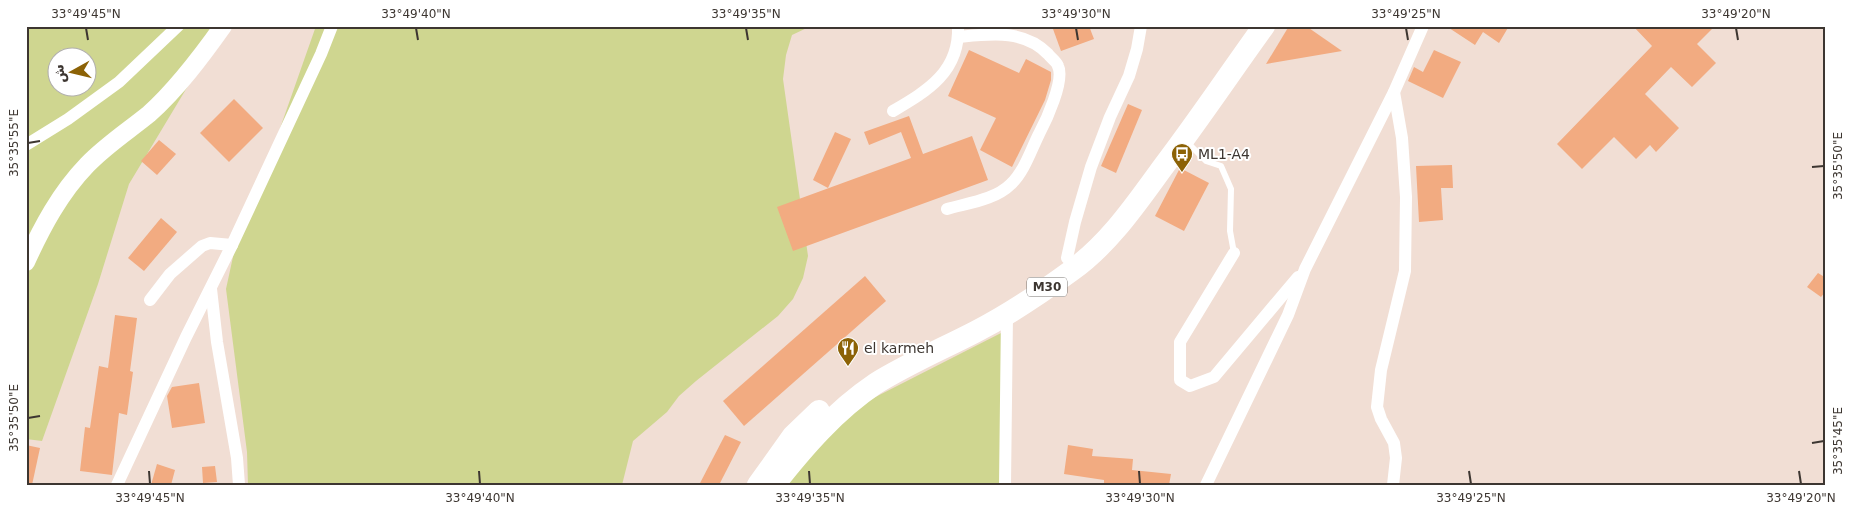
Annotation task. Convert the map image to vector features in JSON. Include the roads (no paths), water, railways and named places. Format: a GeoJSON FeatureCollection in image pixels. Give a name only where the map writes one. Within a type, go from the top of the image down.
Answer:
{"type":"FeatureCollection","features":[{"type":"Feature","properties":{"kind":"highway","name":"M30"},"geometry":{"type":"LineString","coordinates":[[758,485],[793,436],[836,396],[872,374],[964,325],[1050,272],[1067,258],[1091,234],[1126,193],[1246,26]]}},
{"type":"Feature","properties":{"kind":"highway","name":"M30"},"geometry":{"type":"LineString","coordinates":[[774,485],[815,435],[850,403],[869,389],[901,369],[1007,314],[1072,271],[1100,247],[1137,203],[1264,26]]}},
{"type":"Feature","properties":{"kind":"main road"},"geometry":{"type":"LineString","coordinates":[[26,262],[54,207],[72,182],[108,146],[150,113],[192,68],[223,26]]}},
{"type":"Feature","properties":{"kind":"street"},"geometry":{"type":"LineString","coordinates":[[26,145],[68,119],[119,82],[178,26]]}},
{"type":"Feature","properties":{"kind":"street"},"geometry":{"type":"LineString","coordinates":[[117,485],[186,337],[232,245],[321,54],[332,26]]}},
{"type":"Feature","properties":{"kind":"street"},"geometry":{"type":"LineString","coordinates":[[1067,258],[1091,167],[1110,117],[1129,76],[1141,26]]}},
{"type":"Feature","properties":{"kind":"street"},"geometry":{"type":"LineString","coordinates":[[1206,485],[1288,315],[1305,268],[1394,92],[1423,26]]}},
{"type":"Feature","properties":{"kind":"street"},"geometry":{"type":"LineString","coordinates":[[892,111],[926,91],[943,73],[955,56],[958,32],[1012,35],[1029,40],[1044,51],[1059,66],[1060,80],[1045,122],[1021,169],[1011,184],[998,193],[948,210]]}},
{"type":"Feature","properties":{"kind":"street"},"geometry":{"type":"LineString","coordinates":[[1393,485],[1396,458],[1394,443],[1376,407],[1382,362],[1404,271],[1406,197],[1402,138],[1394,92]]}},
{"type":"Feature","properties":{"kind":"street"},"geometry":{"type":"LineString","coordinates":[[150,300],[170,274],[202,246],[210,243],[232,245]]}},
{"type":"Feature","properties":{"kind":"street"},"geometry":{"type":"LineString","coordinates":[[1234,254],[1180,342],[1180,380],[1190,386],[1214,377],[1305,268]]}},
{"type":"Feature","properties":{"kind":"street"},"geometry":{"type":"LineString","coordinates":[[211,289],[217,342],[237,458],[239,485]]}},
{"type":"Feature","properties":{"kind":"street"},"geometry":{"type":"LineString","coordinates":[[1005,485],[1007,314]]}},
{"type":"Feature","properties":{"kind":"lane"},"geometry":{"type":"LineString","coordinates":[[1184,139],[1206,161],[1221,166],[1231,189],[1230,231],[1234,254]]}},
{"type":"Feature","properties":{"kind":"place","name":"ML1-A4"},"geometry":{"type":"Point","coordinates":[1182,173]}},
{"type":"Feature","properties":{"kind":"place","name":"el karmeh"},"geometry":{"type":"Point","coordinates":[848,367]}}]}
